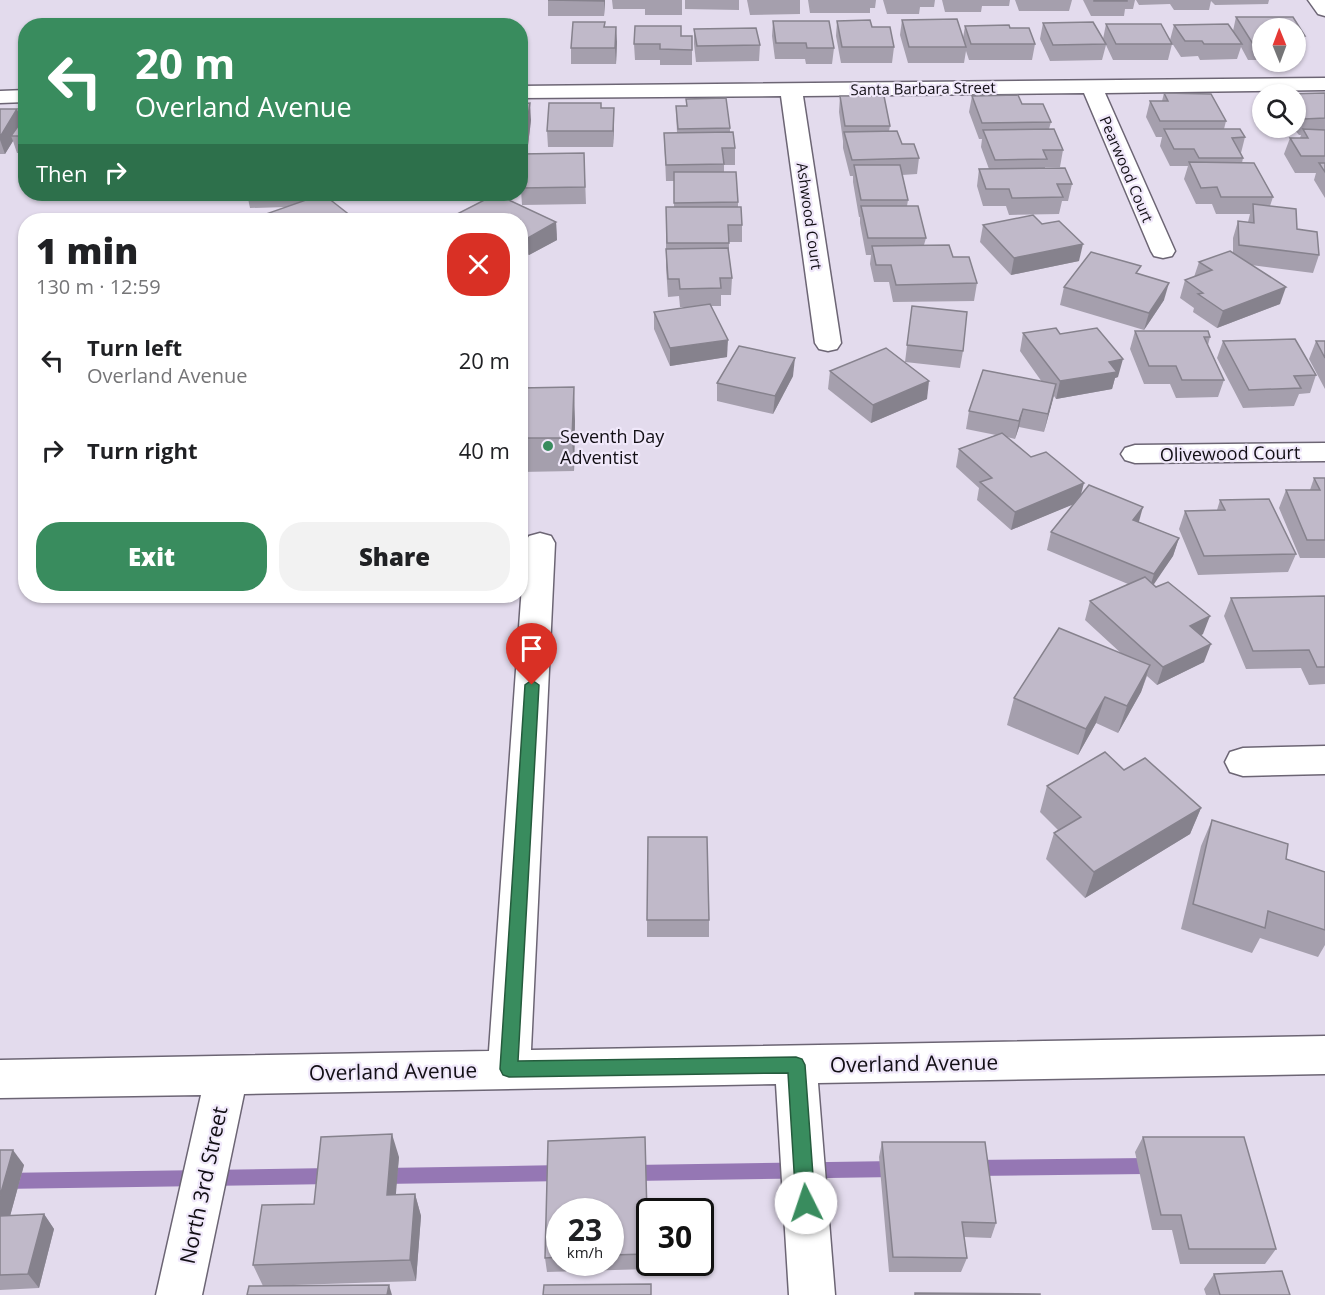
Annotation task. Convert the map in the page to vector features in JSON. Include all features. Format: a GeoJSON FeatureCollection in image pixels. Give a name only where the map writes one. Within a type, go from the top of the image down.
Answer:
{"type":"FeatureCollection","features":[{"type":"Feature","properties":{"kind":"street"},"geometry":{"type":"LineString","coordinates":[[1318,0],[1325,10]]}},
{"type":"Feature","properties":{"kind":"street","name":"Santa Barbara Street"},"geometry":{"type":"LineString","coordinates":[[528,92],[1325,84]]}},
{"type":"Feature","properties":{"kind":"street","name":"Pearwood Court"},"geometry":{"type":"LineString","coordinates":[[1092,87],[1163,251]]}},
{"type":"Feature","properties":{"kind":"street","name":"Ashwood Court"},"geometry":{"type":"LineString","coordinates":[[791,89],[828,343]]}},
{"type":"Feature","properties":{"kind":"street"},"geometry":{"type":"LineString","coordinates":[[0,97],[18,96]]}},
{"type":"Feature","properties":{"kind":"street","name":"Olivewood Court"},"geometry":{"type":"LineString","coordinates":[[1135,454],[1325,452]]}},
{"type":"Feature","properties":{"kind":"street"},"geometry":{"type":"LineString","coordinates":[[509,1069],[540,543]]}},
{"type":"Feature","properties":{"kind":"street"},"geometry":{"type":"LineString","coordinates":[[1243,762],[1325,760]]}},
{"type":"Feature","properties":{"kind":"street","name":"Overland Avenue"},"geometry":{"type":"LineString","coordinates":[[0,1079],[1325,1056]]}},
{"type":"Feature","properties":{"kind":"street"},"geometry":{"type":"LineString","coordinates":[[796,1065],[812,1295]]}},
{"type":"Feature","properties":{"kind":"street","name":"North 3rd Street"},"geometry":{"type":"LineString","coordinates":[[179,1295],[227,1074]]}},
{"type":"Feature","properties":{"kind":"building"},"geometry":{"type":"Polygon","coordinates":[[[548,0],[604,0],[604,1],[548,0]]]}},
{"type":"Feature","properties":{"kind":"building"},"geometry":{"type":"Polygon","coordinates":[[[1127,0],[1127,1],[1094,1],[1127,0]]]}},
{"type":"Feature","properties":{"kind":"building"},"geometry":{"type":"Polygon","coordinates":[[[1236,17],[1294,18],[1252,18],[1252,42],[1236,17]]]}},
{"type":"Feature","properties":{"kind":"building"},"geometry":{"type":"Polygon","coordinates":[[[957,19],[966,47],[909,47],[902,20],[957,19]]]}},
{"type":"Feature","properties":{"kind":"building"},"geometry":{"type":"Polygon","coordinates":[[[870,20],[872,27],[890,27],[894,47],[842,47],[837,21],[870,20]]]}},
{"type":"Feature","properties":{"kind":"building"},"geometry":{"type":"Polygon","coordinates":[[[773,21],[829,21],[834,48],[807,48],[806,43],[776,43],[773,21]]]}},
{"type":"Feature","properties":{"kind":"building"},"geometry":{"type":"Polygon","coordinates":[[[573,22],[605,22],[604,27],[616,27],[615,48],[571,48],[573,22]]]}},
{"type":"Feature","properties":{"kind":"building"},"geometry":{"type":"Polygon","coordinates":[[[1093,22],[1106,44],[1053,45],[1043,23],[1093,22]]]}},
{"type":"Feature","properties":{"kind":"building"},"geometry":{"type":"Polygon","coordinates":[[[1106,24],[1161,24],[1172,44],[1116,44],[1106,24]]]}},
{"type":"Feature","properties":{"kind":"building"},"geometry":{"type":"Polygon","coordinates":[[[1228,24],[1242,44],[1204,44],[1202,41],[1185,41],[1174,25],[1228,24]]]}},
{"type":"Feature","properties":{"kind":"building"},"geometry":{"type":"Polygon","coordinates":[[[1009,25],[1010,28],[1029,28],[1035,44],[971,44],[965,26],[1009,25]]]}},
{"type":"Feature","properties":{"kind":"building"},"geometry":{"type":"Polygon","coordinates":[[[635,26],[681,26],[681,36],[692,36],[692,50],[660,49],[660,44],[634,44],[635,26]]]}},
{"type":"Feature","properties":{"kind":"building"},"geometry":{"type":"Polygon","coordinates":[[[756,28],[760,45],[697,46],[694,29],[756,28]]]}},
{"type":"Feature","properties":{"kind":"building"},"geometry":{"type":"Polygon","coordinates":[[[1164,93],[1211,94],[1226,121],[1160,121],[1150,101],[1168,101],[1164,93]]]}},
{"type":"Feature","properties":{"kind":"building"},"geometry":{"type":"Polygon","coordinates":[[[1325,93],[1325,118],[1306,119],[1306,94],[1325,93]]]}},
{"type":"Feature","properties":{"kind":"building"},"geometry":{"type":"Polygon","coordinates":[[[1018,95],[1022,104],[1043,104],[1051,122],[982,123],[972,96],[1018,95]]]}},
{"type":"Feature","properties":{"kind":"building"},"geometry":{"type":"Polygon","coordinates":[[[840,96],[884,96],[890,126],[845,126],[840,96]]]}},
{"type":"Feature","properties":{"kind":"building"},"geometry":{"type":"Polygon","coordinates":[[[726,98],[730,128],[678,129],[676,106],[687,106],[686,99],[726,98]]]}},
{"type":"Feature","properties":{"kind":"building"},"geometry":{"type":"Polygon","coordinates":[[[549,103],[601,103],[601,108],[614,108],[613,131],[547,131],[549,103]]]}},
{"type":"Feature","properties":{"kind":"building"},"geometry":{"type":"Polygon","coordinates":[[[0,109],[17,109],[0,137],[0,109]]]}},
{"type":"Feature","properties":{"kind":"building"},"geometry":{"type":"Polygon","coordinates":[[[18,126],[18,136],[11,136],[18,126]]]}},
{"type":"Feature","properties":{"kind":"building"},"geometry":{"type":"Polygon","coordinates":[[[1054,129],[1063,150],[1043,150],[1047,159],[995,160],[983,130],[1054,129]]]}},
{"type":"Feature","properties":{"kind":"building"},"geometry":{"type":"Polygon","coordinates":[[[1164,129],[1240,129],[1245,137],[1232,138],[1243,158],[1199,158],[1194,149],[1174,149],[1164,129]]]}},
{"type":"Feature","properties":{"kind":"building"},"geometry":{"type":"Polygon","coordinates":[[[1306,129],[1325,130],[1325,156],[1301,156],[1290,138],[1308,138],[1306,129]]]}},
{"type":"Feature","properties":{"kind":"building"},"geometry":{"type":"Polygon","coordinates":[[[897,131],[902,144],[914,144],[919,158],[852,160],[844,132],[897,131]]]}},
{"type":"Feature","properties":{"kind":"building"},"geometry":{"type":"Polygon","coordinates":[[[733,132],[735,148],[722,148],[724,164],[666,165],[664,133],[733,132]]]}},
{"type":"Feature","properties":{"kind":"building"},"geometry":{"type":"Polygon","coordinates":[[[584,153],[585,187],[528,188],[528,154],[584,153]]]}},
{"type":"Feature","properties":{"kind":"building"},"geometry":{"type":"Polygon","coordinates":[[[1189,162],[1254,163],[1273,197],[1221,197],[1217,187],[1201,188],[1189,162]]]}},
{"type":"Feature","properties":{"kind":"building"},"geometry":{"type":"Polygon","coordinates":[[[1319,163],[1325,163],[1325,172],[1319,163]]]}},
{"type":"Feature","properties":{"kind":"building"},"geometry":{"type":"Polygon","coordinates":[[[854,165],[900,165],[908,200],[861,200],[854,165]]]}},
{"type":"Feature","properties":{"kind":"building"},"geometry":{"type":"Polygon","coordinates":[[[1065,168],[1072,184],[1057,184],[1063,197],[1012,198],[1009,189],[986,189],[979,169],[1065,168]]]}},
{"type":"Feature","properties":{"kind":"building"},"geometry":{"type":"Polygon","coordinates":[[[674,172],[736,172],[738,202],[674,203],[674,172]]]}},
{"type":"Feature","properties":{"kind":"building"},"geometry":{"type":"Polygon","coordinates":[[[303,201],[332,201],[347,213],[269,213],[303,201]]]}},
{"type":"Feature","properties":{"kind":"building"},"geometry":{"type":"Polygon","coordinates":[[[482,201],[511,201],[556,222],[528,238],[528,213],[459,213],[482,201]]]}},
{"type":"Feature","properties":{"kind":"building"},"geometry":{"type":"Polygon","coordinates":[[[1253,204],[1296,209],[1297,229],[1317,232],[1319,255],[1239,245],[1238,221],[1254,223],[1253,204]]]}},
{"type":"Feature","properties":{"kind":"building"},"geometry":{"type":"Polygon","coordinates":[[[861,206],[918,206],[926,238],[868,238],[861,206]]]}},
{"type":"Feature","properties":{"kind":"building"},"geometry":{"type":"Polygon","coordinates":[[[666,207],[741,207],[742,225],[728,225],[729,243],[667,243],[666,207]]]}},
{"type":"Feature","properties":{"kind":"building"},"geometry":{"type":"Polygon","coordinates":[[[1033,215],[1042,224],[1059,221],[1083,244],[1014,258],[983,225],[1033,215]]]}},
{"type":"Feature","properties":{"kind":"building"},"geometry":{"type":"Polygon","coordinates":[[[949,245],[953,257],[969,257],[977,283],[896,285],[891,265],[876,265],[872,246],[949,245]]]}},
{"type":"Feature","properties":{"kind":"building"},"geometry":{"type":"Polygon","coordinates":[[[728,248],[732,278],[720,278],[721,288],[680,289],[679,279],[668,279],[666,249],[728,248]]]}},
{"type":"Feature","properties":{"kind":"building"},"geometry":{"type":"Polygon","coordinates":[[[1230,251],[1286,287],[1223,311],[1198,294],[1203,293],[1185,280],[1212,270],[1199,262],[1230,251]]]}},
{"type":"Feature","properties":{"kind":"building"},"geometry":{"type":"Polygon","coordinates":[[[1091,252],[1141,266],[1136,273],[1169,283],[1149,313],[1064,287],[1091,252]]]}},
{"type":"Feature","properties":{"kind":"building"},"geometry":{"type":"Polygon","coordinates":[[[710,304],[728,340],[670,348],[654,312],[710,304]]]}},
{"type":"Feature","properties":{"kind":"building"},"geometry":{"type":"Polygon","coordinates":[[[912,306],[967,312],[963,351],[907,345],[912,306]]]}},
{"type":"Feature","properties":{"kind":"building"},"geometry":{"type":"Polygon","coordinates":[[[1056,328],[1060,334],[1097,328],[1123,359],[1109,362],[1117,372],[1060,381],[1023,333],[1056,328]]]}},
{"type":"Feature","properties":{"kind":"building"},"geometry":{"type":"Polygon","coordinates":[[[1135,331],[1208,331],[1210,337],[1204,337],[1224,380],[1182,380],[1176,366],[1149,366],[1135,331]]]}},
{"type":"Feature","properties":{"kind":"building"},"geometry":{"type":"Polygon","coordinates":[[[1295,339],[1316,375],[1294,376],[1301,388],[1249,390],[1223,341],[1295,339]]]}},
{"type":"Feature","properties":{"kind":"building"},"geometry":{"type":"Polygon","coordinates":[[[1316,341],[1325,341],[1325,358],[1316,341]]]}},
{"type":"Feature","properties":{"kind":"building"},"geometry":{"type":"Polygon","coordinates":[[[739,346],[795,358],[775,396],[717,383],[739,346]]]}},
{"type":"Feature","properties":{"kind":"building"},"geometry":{"type":"Polygon","coordinates":[[[886,348],[929,381],[873,405],[830,371],[886,348]]]}},
{"type":"Feature","properties":{"kind":"building"},"geometry":{"type":"Polygon","coordinates":[[[983,370],[1056,384],[1048,414],[1023,409],[1019,421],[969,411],[983,370]]]}},
{"type":"Feature","properties":{"kind":"building"},"geometry":{"type":"Polygon","coordinates":[[[574,387],[572,438],[528,438],[528,388],[574,387]]]}},
{"type":"Feature","properties":{"kind":"building"},"geometry":{"type":"Polygon","coordinates":[[[1002,433],[1031,457],[1046,452],[1084,483],[1015,512],[980,482],[992,478],[959,449],[1002,433]]]}},
{"type":"Feature","properties":{"kind":"building"},"geometry":{"type":"Polygon","coordinates":[[[1314,478],[1325,478],[1325,540],[1307,540],[1286,490],[1320,490],[1314,478]]]}},
{"type":"Feature","properties":{"kind":"building"},"geometry":{"type":"Polygon","coordinates":[[[1089,485],[1143,507],[1133,520],[1179,538],[1154,574],[1051,532],[1089,485]]]}},
{"type":"Feature","properties":{"kind":"building"},"geometry":{"type":"Polygon","coordinates":[[[1269,499],[1296,554],[1204,556],[1185,511],[1225,510],[1220,500],[1269,499]]]}},
{"type":"Feature","properties":{"kind":"building"},"geometry":{"type":"Polygon","coordinates":[[[1145,577],[1156,587],[1168,582],[1210,616],[1190,626],[1211,644],[1163,667],[1090,601],[1145,577]]]}},
{"type":"Feature","properties":{"kind":"building"},"geometry":{"type":"Polygon","coordinates":[[[1325,596],[1325,667],[1317,667],[1309,650],[1253,651],[1231,598],[1325,596]]]}},
{"type":"Feature","properties":{"kind":"building"},"geometry":{"type":"Polygon","coordinates":[[[1059,628],[1150,665],[1127,706],[1105,697],[1086,729],[1014,698],[1059,628]]]}},
{"type":"Feature","properties":{"kind":"building"},"geometry":{"type":"Polygon","coordinates":[[[1105,752],[1124,770],[1145,758],[1201,808],[1094,872],[1054,833],[1081,817],[1047,786],[1105,752]]]}},
{"type":"Feature","properties":{"kind":"building"},"geometry":{"type":"Polygon","coordinates":[[[1212,820],[1288,844],[1286,859],[1325,872],[1325,930],[1268,911],[1265,928],[1193,904],[1212,820]]]}},
{"type":"Feature","properties":{"kind":"building"},"geometry":{"type":"Polygon","coordinates":[[[648,837],[707,837],[709,920],[647,920],[648,837]]]}},
{"type":"Feature","properties":{"kind":"building"},"geometry":{"type":"Polygon","coordinates":[[[392,1134],[387,1195],[415,1194],[410,1260],[253,1265],[262,1205],[314,1204],[321,1137],[392,1134]]]}},
{"type":"Feature","properties":{"kind":"building"},"geometry":{"type":"Polygon","coordinates":[[[645,1137],[647,1198],[636,1198],[636,1254],[624,1255],[624,1198],[547,1198],[548,1141],[645,1137]]]}},
{"type":"Feature","properties":{"kind":"building"},"geometry":{"type":"Polygon","coordinates":[[[1143,1137],[1244,1137],[1276,1249],[1189,1249],[1181,1215],[1161,1215],[1143,1137]]]}},
{"type":"Feature","properties":{"kind":"building"},"geometry":{"type":"Polygon","coordinates":[[[882,1142],[985,1142],[996,1223],[962,1222],[967,1258],[893,1257],[882,1142]]]}},
{"type":"Feature","properties":{"kind":"building"},"geometry":{"type":"Polygon","coordinates":[[[0,1150],[13,1150],[0,1196],[0,1150]]]}},
{"type":"Feature","properties":{"kind":"building"},"geometry":{"type":"Polygon","coordinates":[[[44,1214],[28,1274],[0,1275],[0,1216],[44,1214]]]}},
{"type":"Feature","properties":{"kind":"building"},"geometry":{"type":"Polygon","coordinates":[[[1282,1271],[1290,1295],[1220,1295],[1214,1274],[1282,1271]]]}},
{"type":"Feature","properties":{"kind":"building"},"geometry":{"type":"Polygon","coordinates":[[[651,1284],[651,1295],[543,1295],[544,1285],[651,1284]]]}},
{"type":"Feature","properties":{"kind":"building"},"geometry":{"type":"Polygon","coordinates":[[[389,1285],[387,1295],[247,1295],[249,1286],[389,1285]]]}},
{"type":"Feature","properties":{"kind":"building"},"geometry":{"type":"Polygon","coordinates":[[[915,1293],[1040,1294],[1040,1295],[915,1295],[915,1293]]]}},
{"type":"Feature","properties":{"kind":"waterway"},"geometry":{"type":"LineString","coordinates":[[974,1168],[1146,1166]]}},
{"type":"Feature","properties":{"kind":"waterway"},"geometry":{"type":"LineString","coordinates":[[632,1173],[896,1169]]}},
{"type":"Feature","properties":{"kind":"waterway"},"geometry":{"type":"LineString","coordinates":[[383,1176],[563,1173]]}},
{"type":"Feature","properties":{"kind":"waterway"},"geometry":{"type":"LineString","coordinates":[[0,1181],[332,1176]]}},
{"type":"Feature","properties":{"kind":"place","name":"Seventh Day Adventist"},"geometry":{"type":"Point","coordinates":[548,446]}},
{"type":"Feature","properties":{"kind":"route"},"geometry":{"type":"LineString","coordinates":[[532,685],[509,1069],[796,1065],[806,1203]]}}]}
